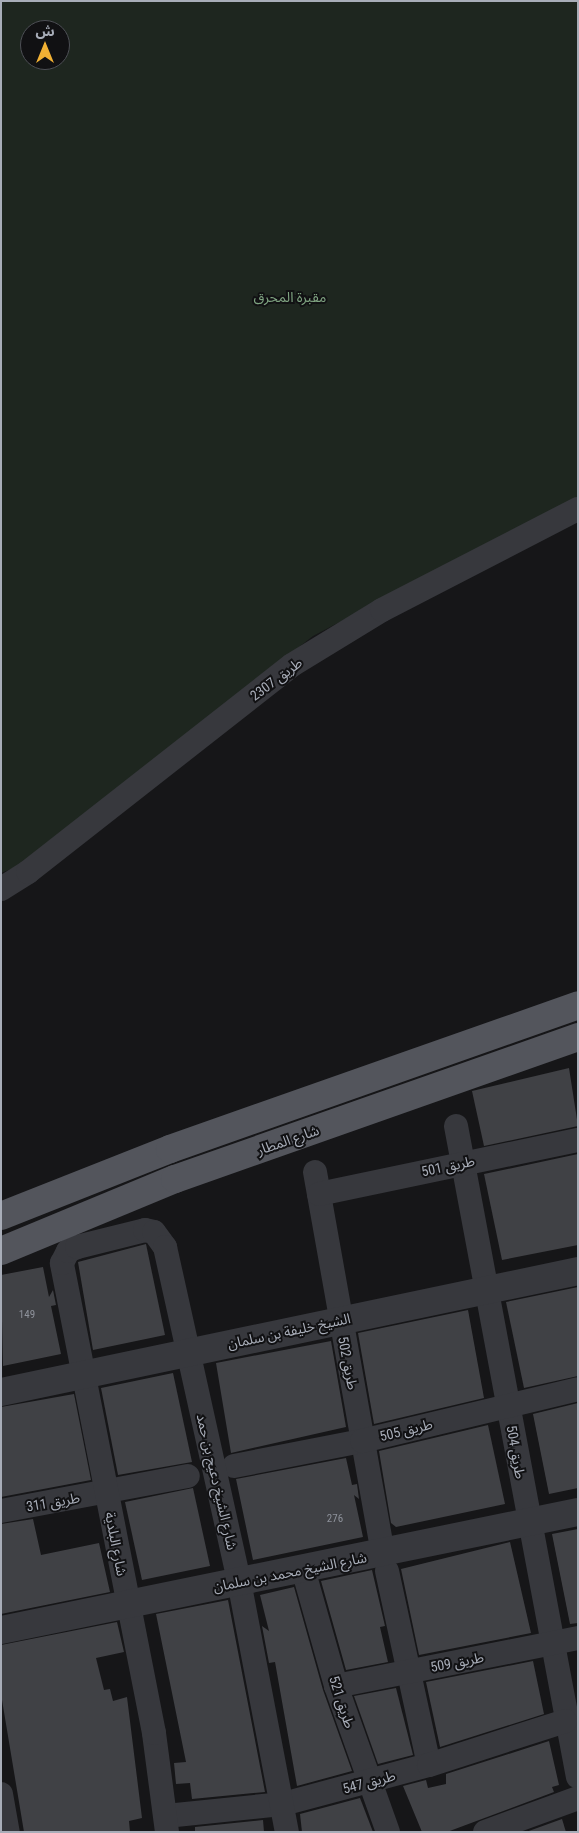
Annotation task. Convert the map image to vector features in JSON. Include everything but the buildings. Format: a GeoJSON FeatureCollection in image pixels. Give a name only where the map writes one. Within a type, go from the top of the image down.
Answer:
{"type":"FeatureCollection","features":[{"type":"Feature","properties":{"kind":"main road"},"geometry":{"type":"LineString","coordinates":[[1,1216],[170,1150],[578,1005]]}},
{"type":"Feature","properties":{"kind":"main road","name":"شارع المطار"},"geometry":{"type":"LineString","coordinates":[[1,1251],[176,1179],[578,1037]]}},
{"type":"Feature","properties":{"kind":"street","name":"طريق 2307"},"geometry":{"type":"LineString","coordinates":[[1,889],[28,872],[292,665],[382,610],[578,509]]}},
{"type":"Feature","properties":{"kind":"street","name":"طريق 504"},"geometry":{"type":"LineString","coordinates":[[456,1126],[528,1522],[566,1721],[575,1753],[578,1777]]}},
{"type":"Feature","properties":{"kind":"street","name":"طريق 501"},"geometry":{"type":"LineString","coordinates":[[317,1183],[462,1163],[578,1140]]}},
{"type":"Feature","properties":{"kind":"street","name":"طريق 502"},"geometry":{"type":"LineString","coordinates":[[317,1183],[340,1320],[385,1562],[429,1765]]}},
{"type":"Feature","properties":{"kind":"street","name":"شارع الشيخ دعيج بن حمد"},"geometry":{"type":"LineString","coordinates":[[64,1257],[77,1247],[136,1230],[154,1232],[165,1247],[240,1581],[287,1832]]}},
{"type":"Feature","properties":{"kind":"street","name":"شارع البلدية"},"geometry":{"type":"LineString","coordinates":[[64,1257],[83,1375],[154,1733],[167,1824]]}},
{"type":"Feature","properties":{"kind":"street","name":"الشيخ خليفة بن سلمان"},"geometry":{"type":"LineString","coordinates":[[1,1392],[486,1288],[578,1271]]}},
{"type":"Feature","properties":{"kind":"street","name":"طريق 505"},"geometry":{"type":"LineString","coordinates":[[234,1466],[362,1441],[508,1404],[578,1389]]}},
{"type":"Feature","properties":{"kind":"street"},"geometry":{"type":"LineString","coordinates":[[106,1493],[188,1476]]}},
{"type":"Feature","properties":{"kind":"street","name":"طريق 311"},"geometry":{"type":"LineString","coordinates":[[1,1511],[106,1493]]}},
{"type":"Feature","properties":{"kind":"street","name":"شارع الشيخ محمد بن سلمان"},"geometry":{"type":"LineString","coordinates":[[1,1630],[303,1569],[385,1562],[528,1522],[578,1512]]}},
{"type":"Feature","properties":{"kind":"street","name":"طريق 521"},"geometry":{"type":"LineString","coordinates":[[303,1569],[336,1686],[368,1782],[388,1832]]}},
{"type":"Feature","properties":{"kind":"street","name":"طريق 509"},"geometry":{"type":"LineString","coordinates":[[336,1686],[578,1638]]}},
{"type":"Feature","properties":{"kind":"street","name":"طريق 547"},"geometry":{"type":"LineString","coordinates":[[167,1824],[283,1804],[429,1765],[566,1721]]}},
{"type":"Feature","properties":{"kind":"street"},"geometry":{"type":"LineString","coordinates":[[1,1794],[8,1832]]}},
{"type":"Feature","properties":{"kind":"street"},"geometry":{"type":"LineString","coordinates":[[485,1832],[578,1798]]}},
{"type":"Feature","properties":{"kind":"green space","name":"مقبرة المحرق"},"geometry":{"type":"Polygon","coordinates":[[[1,1],[578,1],[578,497],[313,636],[21,865],[1,873],[1,1]]]}}]}
